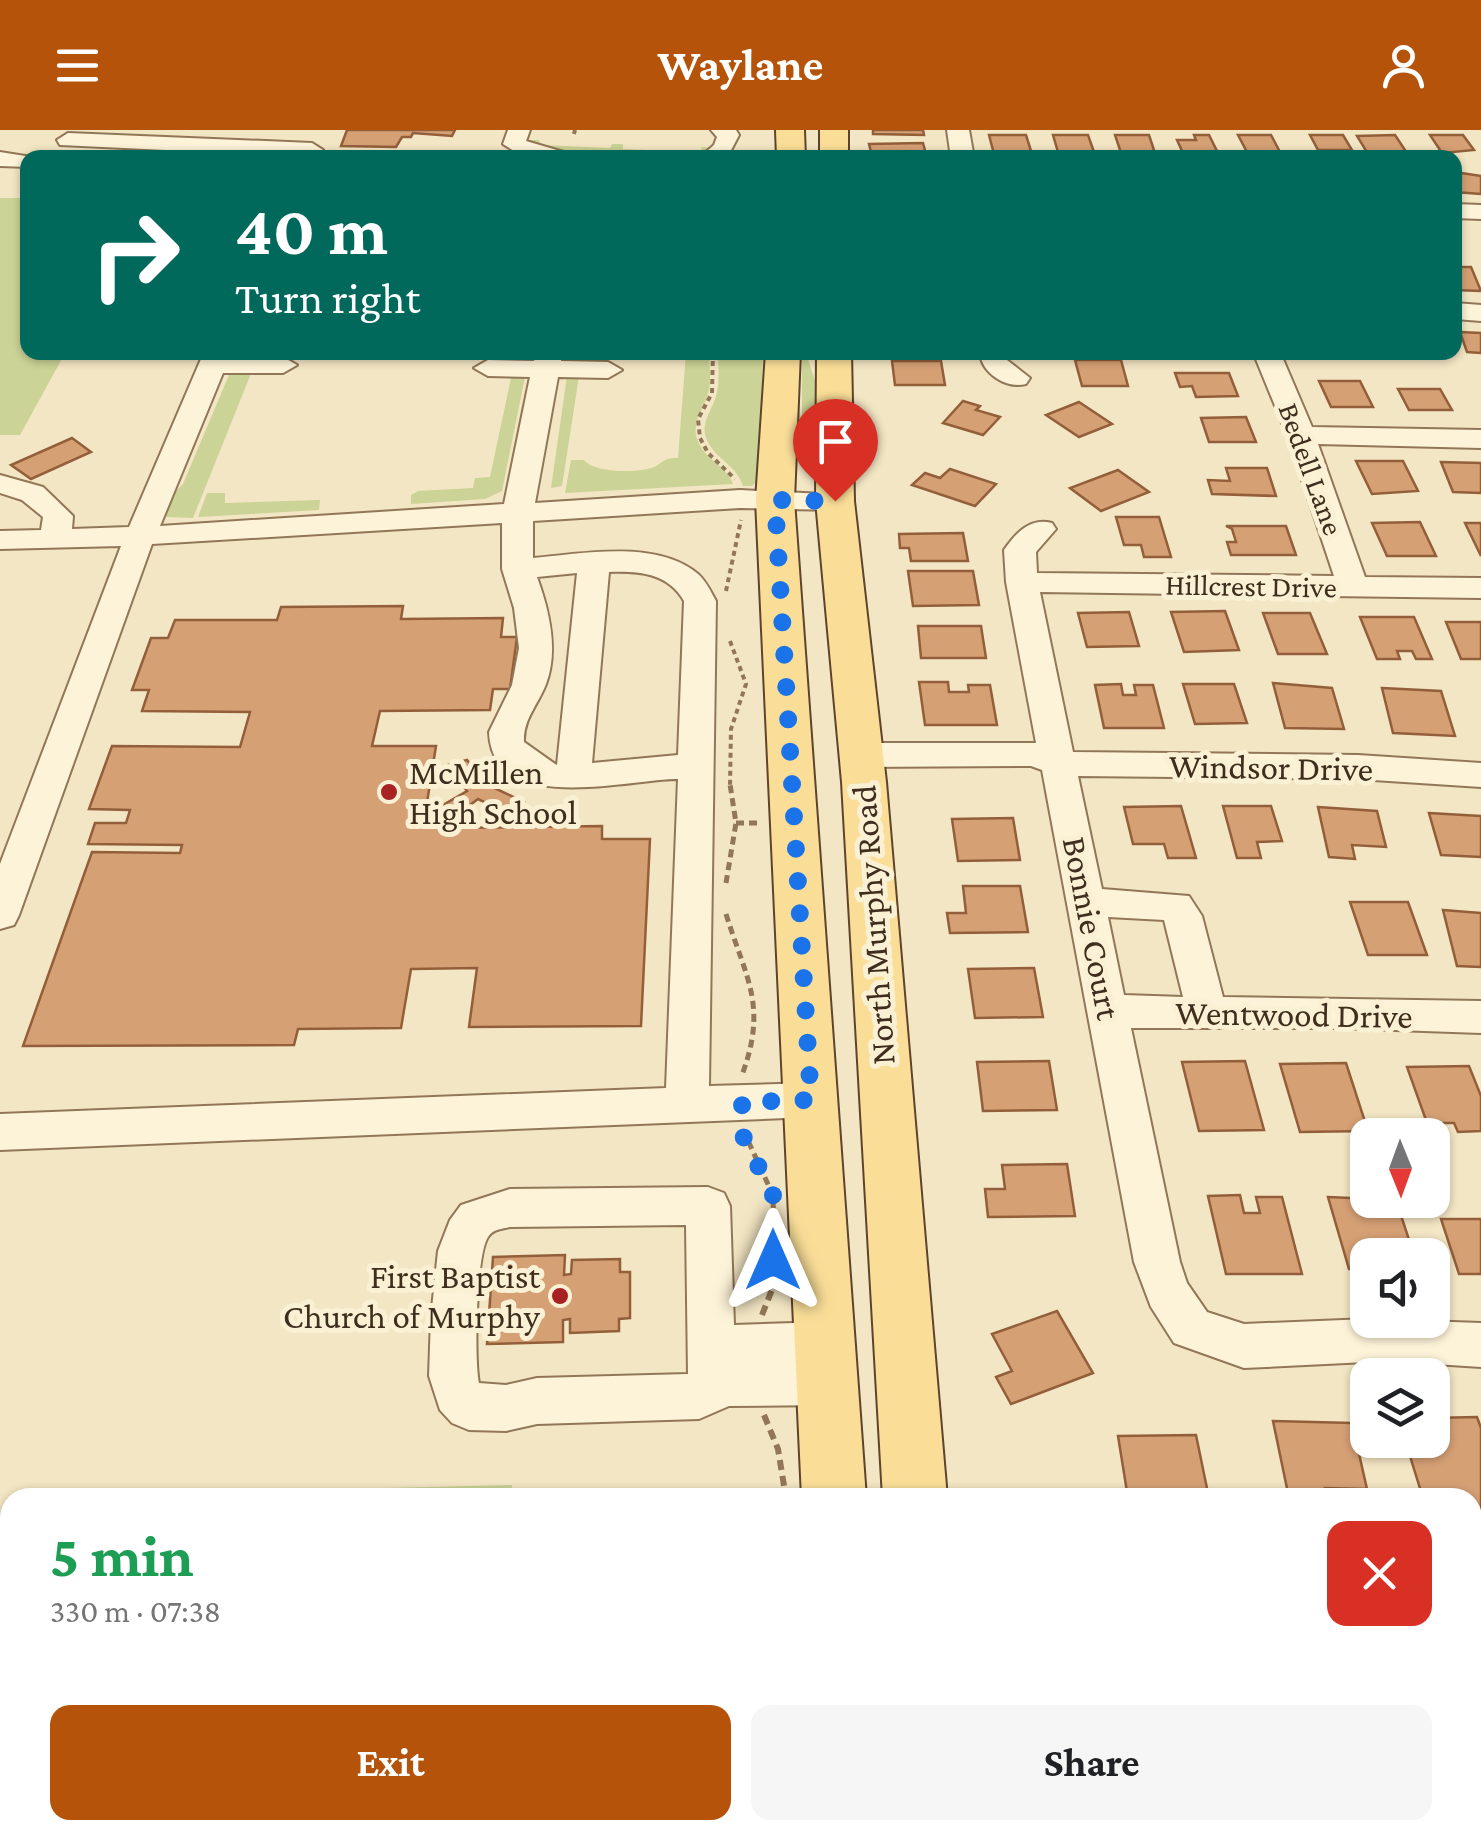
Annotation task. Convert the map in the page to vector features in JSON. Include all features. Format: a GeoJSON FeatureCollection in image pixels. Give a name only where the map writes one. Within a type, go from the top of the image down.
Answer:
{"type":"FeatureCollection","features":[{"type":"Feature","properties":{"kind":"main road","name":"North Murphy Road"},"geometry":{"type":"LineString","coordinates":[[781,360],[751,501],[811,1100],[833,1488]]}},
{"type":"Feature","properties":{"kind":"main road","name":"North Murphy Road"},"geometry":{"type":"LineString","coordinates":[[834,360],[835,501],[862,768],[913,1488]]}},
{"type":"Feature","properties":{"kind":"street"},"geometry":{"type":"LineString","coordinates":[[519,130],[514,144],[527,150]]}},
{"type":"Feature","properties":{"kind":"street"},"geometry":{"type":"LineString","coordinates":[[65,142],[279,139],[302,150]]}},
{"type":"Feature","properties":{"kind":"street"},"geometry":{"type":"LineString","coordinates":[[0,915],[140,536],[215,360]]}},
{"type":"Feature","properties":{"kind":"street"},"geometry":{"type":"LineString","coordinates":[[226,360],[282,365]]}},
{"type":"Feature","properties":{"kind":"street"},"geometry":{"type":"LineString","coordinates":[[994,360],[1016,378]]}},
{"type":"Feature","properties":{"kind":"street","name":"Bedell Lane"},"geometry":{"type":"LineString","coordinates":[[1269,360],[1301,435],[1354,587]]}},
{"type":"Feature","properties":{"kind":"street"},"geometry":{"type":"LineString","coordinates":[[547,361],[514,546],[532,606],[533,674],[508,722],[506,742],[511,753],[530,768],[550,776],[573,779],[626,770],[695,767]]}},
{"type":"Feature","properties":{"kind":"street"},"geometry":{"type":"LineString","coordinates":[[488,368],[547,361],[608,370]]}},
{"type":"Feature","properties":{"kind":"street"},"geometry":{"type":"LineString","coordinates":[[1301,435],[1481,439]]}},
{"type":"Feature","properties":{"kind":"street"},"geometry":{"type":"LineString","coordinates":[[0,484],[17,486],[46,499],[58,516],[55,538]]}},
{"type":"Feature","properties":{"kind":"street"},"geometry":{"type":"LineString","coordinates":[[0,540],[140,536],[751,501],[835,501]]}},
{"type":"Feature","properties":{"kind":"street","name":"Bonnie Court"},"geometry":{"type":"LineString","coordinates":[[1042,530],[1020,550],[1022,582],[1156,1262],[1179,1313],[1192,1328],[1244,1346],[1387,1340],[1481,1345]]}},
{"type":"Feature","properties":{"kind":"street"},"geometry":{"type":"LineString","coordinates":[[518,569],[648,563],[679,572],[698,594],[687,1104]]}},
{"type":"Feature","properties":{"kind":"street"},"geometry":{"type":"LineString","coordinates":[[573,779],[594,565]]}},
{"type":"Feature","properties":{"kind":"street","name":"Hillcrest Drive"},"geometry":{"type":"LineString","coordinates":[[1022,582],[1481,588]]}},
{"type":"Feature","properties":{"kind":"street","name":"Windsor Drive"},"geometry":{"type":"LineString","coordinates":[[862,768],[1040,781],[1060,764],[1358,767],[1481,775]]}},
{"type":"Feature","properties":{"kind":"street"},"geometry":{"type":"LineString","coordinates":[[1086,902],[1175,906],[1183,916],[1207,1012]]}},
{"type":"Feature","properties":{"kind":"street","name":"Wentwood Drive"},"geometry":{"type":"LineString","coordinates":[[1106,1007],[1134,1013],[1481,1017]]}},
{"type":"Feature","properties":{"kind":"street"},"geometry":{"type":"LineString","coordinates":[[0,1132],[811,1100]]}},
{"type":"Feature","properties":{"kind":"street"},"geometry":{"type":"LineString","coordinates":[[736,1365],[708,1206],[510,1208],[485,1213],[472,1222],[464,1236],[452,1376],[457,1394],[469,1407],[699,1396],[711,1392],[736,1365],[827,1364]]}},
{"type":"Feature","properties":{"kind":"path"},"geometry":{"type":"LineString","coordinates":[[713,360],[712,392],[698,419],[700,438],[708,453],[734,474],[751,501],[726,572],[726,603]]}},
{"type":"Feature","properties":{"kind":"path"},"geometry":{"type":"LineString","coordinates":[[726,886],[736,823],[730,795],[731,728],[746,684],[727,633]]}},
{"type":"Feature","properties":{"kind":"path"},"geometry":{"type":"LineString","coordinates":[[723,900],[752,980],[756,1015],[756,1045],[740,1079],[743,1136],[773,1195],[775,1282],[736,1365],[778,1449],[784,1488]]}},
{"type":"Feature","properties":{"kind":"green space"},"geometry":{"type":"Polygon","coordinates":[[[539,140],[540,145],[610,148],[612,144],[623,144],[623,149],[649,150],[543,150],[527,143],[539,140]]]}},
{"type":"Feature","properties":{"kind":"green space"},"geometry":{"type":"Polygon","coordinates":[[[0,198],[20,198],[20,360],[61,360],[20,435],[0,435],[0,198]]]}},
{"type":"Feature","properties":{"kind":"green space"},"geometry":{"type":"Polygon","coordinates":[[[685,360],[709,360],[709,389],[697,420],[697,439],[733,484],[565,493],[571,460],[584,460],[607,470],[629,471],[649,469],[678,458],[685,360]]]}},
{"type":"Feature","properties":{"kind":"green space"},"geometry":{"type":"Polygon","coordinates":[[[718,360],[763,360],[759,479],[752,486],[743,486],[737,473],[713,450],[706,437],[705,424],[718,387],[718,360]]]}},
{"type":"Feature","properties":{"kind":"green space"},"geometry":{"type":"Polygon","coordinates":[[[802,360],[808,360],[819,393],[819,466],[810,465],[802,456],[802,360]]]}},
{"type":"Feature","properties":{"kind":"green space"},"geometry":{"type":"Polygon","coordinates":[[[252,371],[193,518],[167,517],[165,502],[183,484],[229,375],[252,371]]]}},
{"type":"Feature","properties":{"kind":"green space"},"geometry":{"type":"Polygon","coordinates":[[[498,375],[525,377],[502,491],[485,499],[411,504],[411,495],[418,491],[473,488],[475,478],[490,477],[511,378],[498,375]]]}},
{"type":"Feature","properties":{"kind":"green space"},"geometry":{"type":"Polygon","coordinates":[[[567,376],[579,376],[562,486],[551,488],[567,376]]]}},
{"type":"Feature","properties":{"kind":"green space"},"geometry":{"type":"Polygon","coordinates":[[[207,493],[225,493],[225,503],[320,500],[319,510],[198,517],[207,493]]]}},
{"type":"Feature","properties":{"kind":"green space"},"geometry":{"type":"Polygon","coordinates":[[[512,1485],[512,1488],[385,1488],[512,1485]]]}},
{"type":"Feature","properties":{"kind":"building"},"geometry":{"type":"Polygon","coordinates":[[[347,130],[455,130],[452,136],[413,133],[411,137],[402,137],[396,147],[341,146],[347,130]]]}},
{"type":"Feature","properties":{"kind":"building"},"geometry":{"type":"Polygon","coordinates":[[[873,130],[923,130],[924,135],[873,134],[873,130]]]}},
{"type":"Feature","properties":{"kind":"building"},"geometry":{"type":"Polygon","coordinates":[[[989,135],[1026,135],[1031,150],[993,150],[989,135]]]}},
{"type":"Feature","properties":{"kind":"building"},"geometry":{"type":"Polygon","coordinates":[[[1053,135],[1088,135],[1093,150],[1057,150],[1053,135]]]}},
{"type":"Feature","properties":{"kind":"building"},"geometry":{"type":"Polygon","coordinates":[[[1115,135],[1149,135],[1154,150],[1120,150],[1115,135]]]}},
{"type":"Feature","properties":{"kind":"building"},"geometry":{"type":"Polygon","coordinates":[[[1194,135],[1209,135],[1216,150],[1182,150],[1177,140],[1196,140],[1194,135]]]}},
{"type":"Feature","properties":{"kind":"building"},"geometry":{"type":"Polygon","coordinates":[[[1238,135],[1271,135],[1279,150],[1246,150],[1238,135]]]}},
{"type":"Feature","properties":{"kind":"building"},"geometry":{"type":"Polygon","coordinates":[[[1310,135],[1343,135],[1352,150],[1318,150],[1310,135]]]}},
{"type":"Feature","properties":{"kind":"building"},"geometry":{"type":"Polygon","coordinates":[[[1395,135],[1405,150],[1366,150],[1357,136],[1395,135]]]}},
{"type":"Feature","properties":{"kind":"building"},"geometry":{"type":"Polygon","coordinates":[[[1430,135],[1463,135],[1474,150],[1462,151],[1440,150],[1430,135]]]}},
{"type":"Feature","properties":{"kind":"building"},"geometry":{"type":"Polygon","coordinates":[[[923,143],[925,150],[870,150],[869,144],[923,143]]]}},
{"type":"Feature","properties":{"kind":"building"},"geometry":{"type":"Polygon","coordinates":[[[1462,173],[1481,176],[1481,194],[1462,193],[1462,173]]]}},
{"type":"Feature","properties":{"kind":"building"},"geometry":{"type":"Polygon","coordinates":[[[1462,267],[1471,267],[1481,291],[1462,290],[1462,267]]]}},
{"type":"Feature","properties":{"kind":"building"},"geometry":{"type":"Polygon","coordinates":[[[1462,332],[1481,333],[1481,353],[1467,352],[1462,332]]]}},
{"type":"Feature","properties":{"kind":"building"},"geometry":{"type":"Polygon","coordinates":[[[1075,360],[1121,360],[1128,386],[1082,386],[1075,360]]]}},
{"type":"Feature","properties":{"kind":"building"},"geometry":{"type":"Polygon","coordinates":[[[892,361],[941,361],[945,385],[895,385],[892,361]]]}},
{"type":"Feature","properties":{"kind":"building"},"geometry":{"type":"Polygon","coordinates":[[[1175,373],[1229,373],[1238,396],[1196,397],[1192,386],[1180,387],[1175,373]]]}},
{"type":"Feature","properties":{"kind":"building"},"geometry":{"type":"Polygon","coordinates":[[[1319,381],[1360,381],[1373,407],[1331,407],[1319,381]]]}},
{"type":"Feature","properties":{"kind":"building"},"geometry":{"type":"Polygon","coordinates":[[[1398,389],[1440,389],[1452,410],[1409,410],[1398,389]]]}},
{"type":"Feature","properties":{"kind":"building"},"geometry":{"type":"Polygon","coordinates":[[[963,401],[980,406],[976,410],[1000,417],[983,435],[943,423],[963,401]]]}},
{"type":"Feature","properties":{"kind":"building"},"geometry":{"type":"Polygon","coordinates":[[[1079,402],[1112,424],[1079,437],[1046,415],[1079,402]]]}},
{"type":"Feature","properties":{"kind":"building"},"geometry":{"type":"Polygon","coordinates":[[[1246,417],[1256,442],[1209,442],[1201,418],[1246,417]]]}},
{"type":"Feature","properties":{"kind":"building"},"geometry":{"type":"Polygon","coordinates":[[[72,438],[91,452],[31,479],[11,465],[72,438]]]}},
{"type":"Feature","properties":{"kind":"building"},"geometry":{"type":"Polygon","coordinates":[[[1356,461],[1403,461],[1418,491],[1372,494],[1356,461]]]}},
{"type":"Feature","properties":{"kind":"building"},"geometry":{"type":"Polygon","coordinates":[[[1441,462],[1481,463],[1481,493],[1453,492],[1441,462]]]}},
{"type":"Feature","properties":{"kind":"building"},"geometry":{"type":"Polygon","coordinates":[[[1226,468],[1267,468],[1276,496],[1212,494],[1208,480],[1230,481],[1226,468]]]}},
{"type":"Feature","properties":{"kind":"building"},"geometry":{"type":"Polygon","coordinates":[[[950,469],[996,484],[975,506],[912,485],[925,473],[940,478],[950,469]]]}},
{"type":"Feature","properties":{"kind":"building"},"geometry":{"type":"Polygon","coordinates":[[[1118,470],[1149,492],[1101,511],[1070,488],[1118,470]]]}},
{"type":"Feature","properties":{"kind":"building"},"geometry":{"type":"Polygon","coordinates":[[[1116,517],[1159,517],[1171,557],[1144,557],[1141,545],[1124,545],[1116,517]]]}},
{"type":"Feature","properties":{"kind":"building"},"geometry":{"type":"Polygon","coordinates":[[[1420,522],[1436,556],[1387,556],[1372,523],[1420,522]]]}},
{"type":"Feature","properties":{"kind":"building"},"geometry":{"type":"Polygon","coordinates":[[[1465,523],[1481,523],[1481,556],[1465,523]]]}},
{"type":"Feature","properties":{"kind":"building"},"geometry":{"type":"Polygon","coordinates":[[[1226,526],[1286,526],[1296,555],[1231,555],[1227,542],[1236,542],[1232,529],[1226,526]]]}},
{"type":"Feature","properties":{"kind":"building"},"geometry":{"type":"Polygon","coordinates":[[[963,533],[968,561],[911,561],[909,548],[900,548],[899,534],[963,533]]]}},
{"type":"Feature","properties":{"kind":"building"},"geometry":{"type":"Polygon","coordinates":[[[908,571],[973,571],[979,605],[913,606],[908,571]]]}},
{"type":"Feature","properties":{"kind":"building","name":"McMillen High School"},"geometry":{"type":"Polygon","coordinates":[[[403,606],[401,619],[503,618],[501,637],[517,637],[510,689],[493,689],[490,710],[380,711],[372,746],[436,746],[426,809],[436,809],[467,791],[448,765],[467,760],[488,785],[524,802],[514,816],[478,799],[450,820],[448,828],[602,826],[602,839],[650,839],[641,1026],[469,1027],[477,968],[411,969],[401,1028],[298,1029],[294,1045],[23,1046],[92,852],[180,853],[182,845],[88,844],[95,823],[126,823],[130,810],[89,809],[112,746],[240,747],[250,712],[142,711],[149,690],[132,690],[151,638],[168,638],[175,620],[277,620],[281,607],[403,606]]]}},
{"type":"Feature","properties":{"kind":"building"},"geometry":{"type":"Polygon","coordinates":[[[1225,611],[1239,650],[1184,652],[1171,612],[1225,611]]]}},
{"type":"Feature","properties":{"kind":"building"},"geometry":{"type":"Polygon","coordinates":[[[1129,612],[1139,646],[1087,647],[1078,613],[1129,612]]]}},
{"type":"Feature","properties":{"kind":"building"},"geometry":{"type":"Polygon","coordinates":[[[1263,613],[1310,613],[1327,654],[1278,654],[1263,613]]]}},
{"type":"Feature","properties":{"kind":"building"},"geometry":{"type":"Polygon","coordinates":[[[1360,617],[1414,617],[1432,659],[1416,659],[1412,651],[1397,651],[1400,659],[1377,659],[1360,617]]]}},
{"type":"Feature","properties":{"kind":"building"},"geometry":{"type":"Polygon","coordinates":[[[1446,622],[1481,622],[1481,659],[1461,659],[1446,622]]]}},
{"type":"Feature","properties":{"kind":"building"},"geometry":{"type":"Polygon","coordinates":[[[918,626],[981,626],[986,658],[921,658],[918,626]]]}},
{"type":"Feature","properties":{"kind":"building"},"geometry":{"type":"Polygon","coordinates":[[[919,682],[948,682],[949,692],[969,692],[968,685],[990,685],[997,725],[925,725],[919,682]]]}},
{"type":"Feature","properties":{"kind":"building"},"geometry":{"type":"Polygon","coordinates":[[[1273,683],[1332,688],[1344,729],[1285,728],[1273,683]]]}},
{"type":"Feature","properties":{"kind":"building"},"geometry":{"type":"Polygon","coordinates":[[[1121,684],[1123,695],[1136,695],[1134,685],[1153,685],[1164,728],[1104,728],[1095,685],[1121,684]]]}},
{"type":"Feature","properties":{"kind":"building"},"geometry":{"type":"Polygon","coordinates":[[[1183,684],[1234,684],[1247,723],[1195,724],[1183,684]]]}},
{"type":"Feature","properties":{"kind":"building"},"geometry":{"type":"Polygon","coordinates":[[[1382,688],[1441,691],[1455,736],[1393,733],[1382,688]]]}},
{"type":"Feature","properties":{"kind":"building"},"geometry":{"type":"Polygon","coordinates":[[[1181,806],[1196,858],[1168,858],[1164,844],[1133,844],[1124,807],[1181,806]]]}},
{"type":"Feature","properties":{"kind":"building"},"geometry":{"type":"Polygon","coordinates":[[[1223,806],[1271,806],[1282,841],[1257,842],[1261,858],[1237,858],[1223,806]]]}},
{"type":"Feature","properties":{"kind":"building"},"geometry":{"type":"Polygon","coordinates":[[[1318,807],[1377,811],[1386,847],[1352,845],[1355,859],[1329,857],[1318,807]]]}},
{"type":"Feature","properties":{"kind":"building"},"geometry":{"type":"Polygon","coordinates":[[[1429,813],[1481,816],[1481,857],[1441,855],[1429,813]]]}},
{"type":"Feature","properties":{"kind":"building"},"geometry":{"type":"Polygon","coordinates":[[[1013,818],[1020,860],[958,861],[952,819],[1013,818]]]}},
{"type":"Feature","properties":{"kind":"building"},"geometry":{"type":"Polygon","coordinates":[[[963,886],[1020,886],[1028,932],[950,933],[947,913],[966,913],[963,886]]]}},
{"type":"Feature","properties":{"kind":"building"},"geometry":{"type":"Polygon","coordinates":[[[1350,902],[1408,902],[1427,955],[1368,955],[1350,902]]]}},
{"type":"Feature","properties":{"kind":"building"},"geometry":{"type":"Polygon","coordinates":[[[1443,910],[1481,913],[1481,967],[1457,966],[1443,910]]]}},
{"type":"Feature","properties":{"kind":"building"},"geometry":{"type":"Polygon","coordinates":[[[1034,968],[1043,1017],[975,1018],[968,969],[1034,968]]]}},
{"type":"Feature","properties":{"kind":"building"},"geometry":{"type":"Polygon","coordinates":[[[1049,1061],[1057,1110],[983,1111],[977,1062],[1049,1061]]]}},
{"type":"Feature","properties":{"kind":"building"},"geometry":{"type":"Polygon","coordinates":[[[1245,1061],[1264,1130],[1199,1131],[1182,1062],[1245,1061]]]}},
{"type":"Feature","properties":{"kind":"building"},"geometry":{"type":"Polygon","coordinates":[[[1346,1063],[1364,1118],[1350,1118],[1350,1131],[1300,1132],[1280,1064],[1346,1063]]]}},
{"type":"Feature","properties":{"kind":"building"},"geometry":{"type":"Polygon","coordinates":[[[1469,1066],[1481,1096],[1481,1131],[1458,1132],[1450,1118],[1425,1118],[1407,1067],[1469,1066]]]}},
{"type":"Feature","properties":{"kind":"building"},"geometry":{"type":"Polygon","coordinates":[[[1067,1164],[1075,1216],[988,1217],[985,1189],[1005,1189],[1002,1165],[1067,1164]]]}},
{"type":"Feature","properties":{"kind":"building"},"geometry":{"type":"Polygon","coordinates":[[[1240,1195],[1244,1213],[1260,1213],[1256,1197],[1282,1197],[1302,1274],[1226,1274],[1208,1196],[1240,1195]]]}},
{"type":"Feature","properties":{"kind":"building"},"geometry":{"type":"Polygon","coordinates":[[[1328,1197],[1350,1198],[1350,1218],[1402,1218],[1408,1238],[1350,1238],[1349,1269],[1328,1197]]]}},
{"type":"Feature","properties":{"kind":"building"},"geometry":{"type":"Polygon","coordinates":[[[1441,1219],[1481,1219],[1481,1274],[1459,1274],[1441,1219]]]}},
{"type":"Feature","properties":{"kind":"building","name":"First Baptist Church of Murphy"},"geometry":{"type":"Polygon","coordinates":[[[565,1255],[564,1275],[571,1274],[572,1260],[620,1259],[620,1272],[630,1272],[630,1318],[619,1319],[619,1331],[570,1333],[570,1319],[563,1320],[563,1342],[487,1344],[493,1257],[565,1255]]]}},
{"type":"Feature","properties":{"kind":"building"},"geometry":{"type":"Polygon","coordinates":[[[1057,1311],[1093,1373],[1011,1404],[996,1377],[1012,1371],[992,1334],[1057,1311]]]}},
{"type":"Feature","properties":{"kind":"building"},"geometry":{"type":"Polygon","coordinates":[[[1477,1417],[1481,1428],[1481,1488],[1420,1488],[1411,1458],[1450,1458],[1450,1418],[1477,1417]]]}},
{"type":"Feature","properties":{"kind":"building"},"geometry":{"type":"Polygon","coordinates":[[[1273,1421],[1350,1423],[1350,1458],[1360,1458],[1367,1488],[1287,1488],[1273,1421]]]}},
{"type":"Feature","properties":{"kind":"building"},"geometry":{"type":"Polygon","coordinates":[[[1196,1435],[1207,1488],[1126,1488],[1118,1436],[1196,1435]]]}},
{"type":"Feature","properties":{"kind":"place","name":"McMillen High School"},"geometry":{"type":"Point","coordinates":[389,792]}},
{"type":"Feature","properties":{"kind":"place","name":"First Baptist Church of Murphy"},"geometry":{"type":"Point","coordinates":[560,1296]}},
{"type":"Feature","properties":{"kind":"route"},"geometry":{"type":"LineString","coordinates":[[773,1260],[773,1195],[743,1136],[742,1102],[811,1100],[775,500],[835,501]]}}]}
